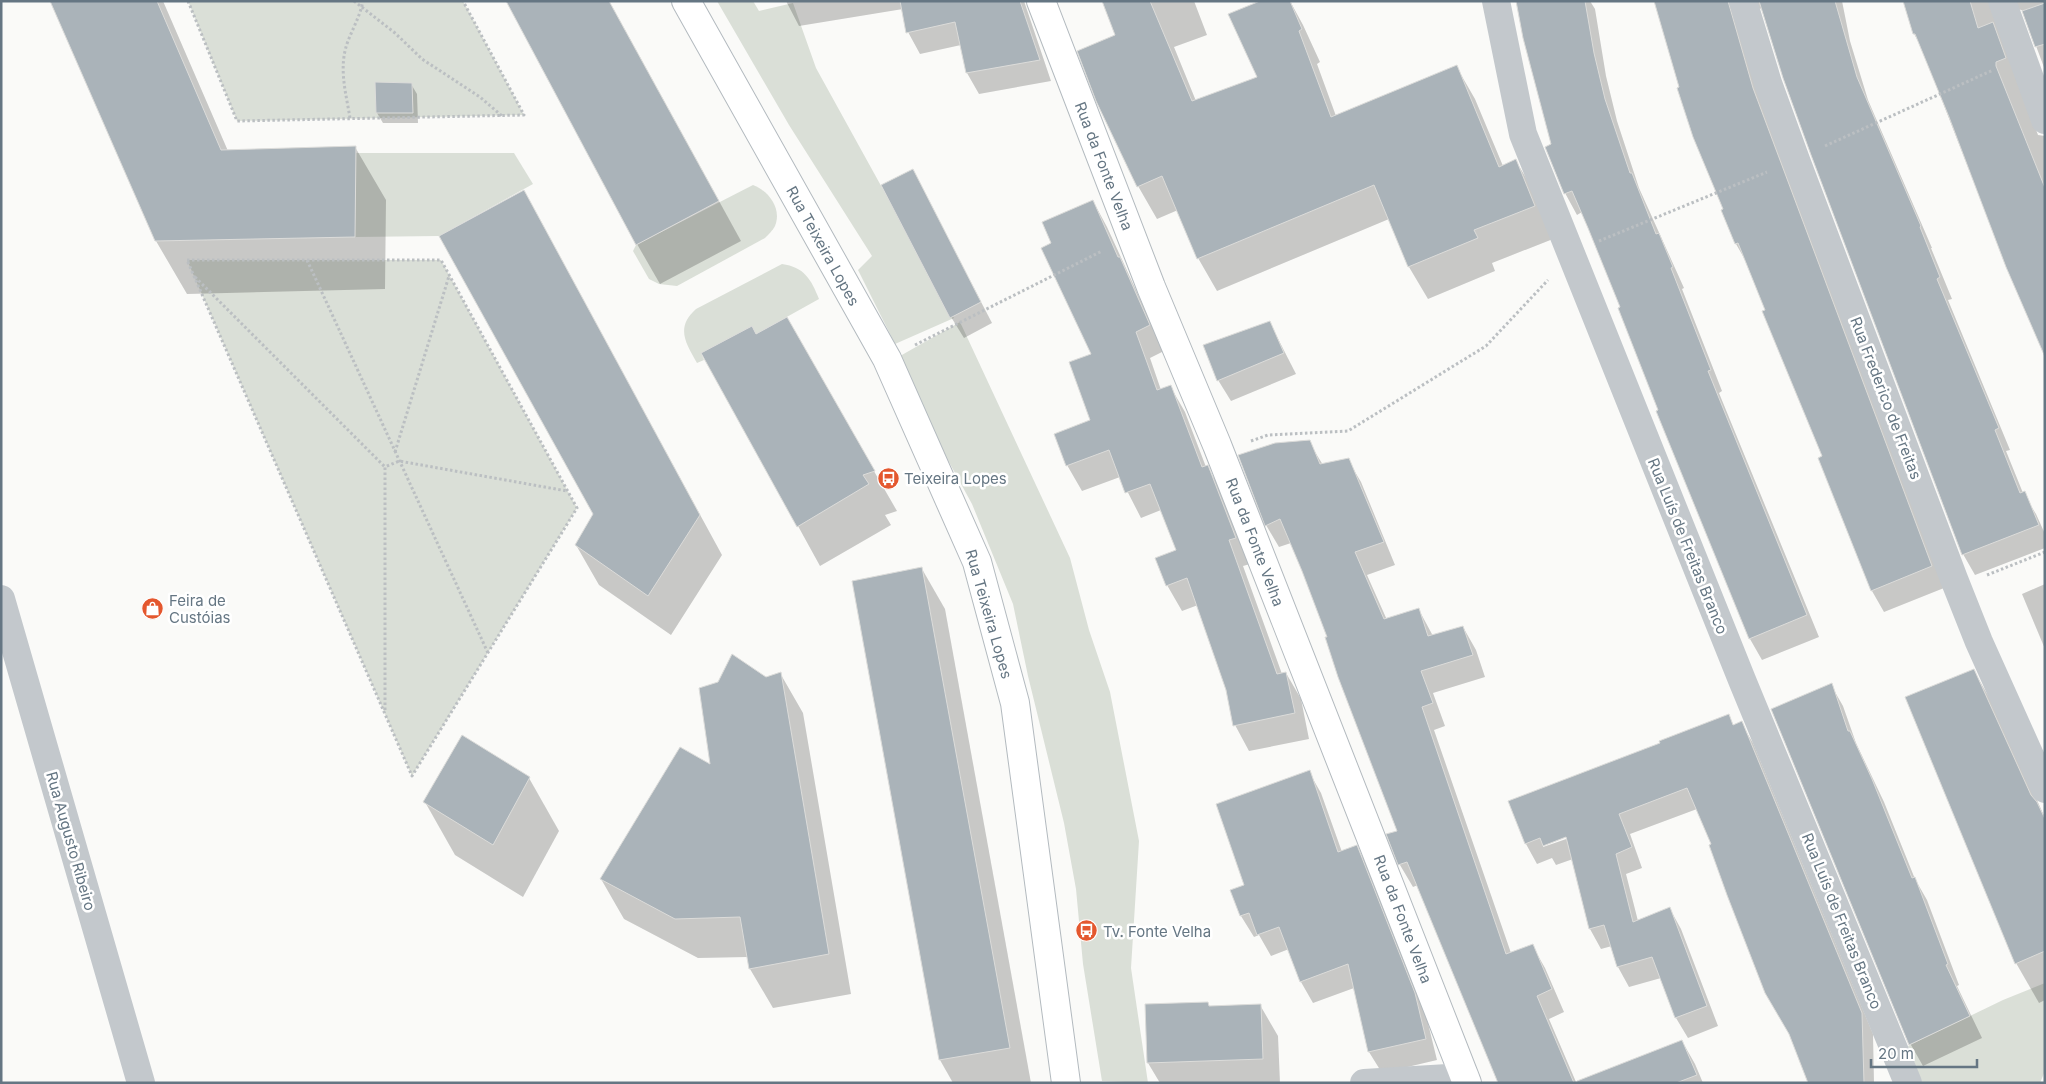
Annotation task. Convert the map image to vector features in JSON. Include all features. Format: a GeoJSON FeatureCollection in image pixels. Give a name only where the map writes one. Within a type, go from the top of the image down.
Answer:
{"type":"FeatureCollection","features":[{"type":"Feature","properties":{"kind":"street","name":"Rua Teixeira Lopes"},"geometry":{"type":"LineString","coordinates":[[686,1],[887,359],[977,562],[1015,703],[1066,1083]]}},
{"type":"Feature","properties":{"kind":"street","name":"Rua da Fonte Velha"},"geometry":{"type":"LineString","coordinates":[[1041,1],[1131,236],[1220,453],[1466,1080]]}},
{"type":"Feature","properties":{"kind":"street","name":"Rua Luís de Freitas Branco"},"geometry":{"type":"LineString","coordinates":[[1496,1],[1523,134],[1742,680],[1908,1083]]}},
{"type":"Feature","properties":{"kind":"street","name":"Rua Frederico de Freitas"},"geometry":{"type":"LineString","coordinates":[[1743,1],[1768,83],[1796,160],[1979,642],[2045,789]]}},
{"type":"Feature","properties":{"kind":"street"},"geometry":{"type":"LineString","coordinates":[[2002,1],[2045,120]]}},
{"type":"Feature","properties":{"kind":"street","name":"Rua Augusto Ribeiro"},"geometry":{"type":"LineString","coordinates":[[1,600],[141,1083]]}},
{"type":"Feature","properties":{"kind":"street"},"geometry":{"type":"LineString","coordinates":[[1364,1083],[1466,1080]]}},
{"type":"Feature","properties":{"kind":"path"},"geometry":{"type":"LineString","coordinates":[[188,1],[237,121],[524,115],[463,1]]}},
{"type":"Feature","properties":{"kind":"path"},"geometry":{"type":"LineString","coordinates":[[354,1],[422,59],[480,97],[502,116]]}},
{"type":"Feature","properties":{"kind":"path"},"geometry":{"type":"LineString","coordinates":[[350,118],[342,67],[348,41],[363,1]]}},
{"type":"Feature","properties":{"kind":"path"},"geometry":{"type":"LineString","coordinates":[[1220,453],[1268,435],[1348,431],[1486,346],[1571,253],[1796,160],[2021,57]]}},
{"type":"Feature","properties":{"kind":"path"},"geometry":{"type":"LineString","coordinates":[[887,359],[1131,236]]}},
{"type":"Feature","properties":{"kind":"path"},"geometry":{"type":"LineString","coordinates":[[187,260],[307,260],[441,260],[577,508],[412,776],[187,260]]}},
{"type":"Feature","properties":{"kind":"path"},"geometry":{"type":"LineString","coordinates":[[307,260],[488,653]]}},
{"type":"Feature","properties":{"kind":"path"},"geometry":{"type":"LineString","coordinates":[[193,274],[385,466],[385,713]]}},
{"type":"Feature","properties":{"kind":"path"},"geometry":{"type":"LineString","coordinates":[[395,452],[449,276]]}},
{"type":"Feature","properties":{"kind":"path"},"geometry":{"type":"LineString","coordinates":[[385,466],[399,461],[567,491]]}},
{"type":"Feature","properties":{"kind":"path"},"geometry":{"type":"LineString","coordinates":[[1958,586],[2045,552]]}},
{"type":"Feature","properties":{"kind":"shaded area"},"geometry":{"type":"Polygon","coordinates":[[[188,1],[463,1],[524,115],[237,121],[188,1]]]}},
{"type":"Feature","properties":{"kind":"shaded area"},"geometry":{"type":"Polygon","coordinates":[[[717,1],[753,1],[759,11],[793,3],[816,68],[954,318],[895,344],[858,270],[872,256],[789,125],[717,1]]]}},
{"type":"Feature","properties":{"kind":"shaded area"},"geometry":{"type":"Polygon","coordinates":[[[356,153],[514,153],[533,184],[439,236],[355,237],[356,153]]]}},
{"type":"Feature","properties":{"kind":"shaded area"},"geometry":{"type":"Polygon","coordinates":[[[753,185],[769,196],[777,213],[775,226],[765,238],[677,286],[659,284],[649,279],[633,251],[636,245],[753,185]]]}},
{"type":"Feature","properties":{"kind":"shaded area"},"geometry":{"type":"Polygon","coordinates":[[[187,260],[441,260],[577,508],[412,776],[187,260]]]}},
{"type":"Feature","properties":{"kind":"shaded area"},"geometry":{"type":"Polygon","coordinates":[[[782,264],[796,268],[806,275],[819,299],[756,334],[752,326],[701,353],[704,360],[697,363],[684,336],[686,323],[696,309],[782,264]]]}},
{"type":"Feature","properties":{"kind":"shaded area"},"geometry":{"type":"Polygon","coordinates":[[[960,322],[1070,558],[1089,630],[1110,692],[1139,841],[1131,968],[1148,1083],[1102,1081],[1083,964],[1076,889],[1064,823],[1028,676],[1013,604],[972,504],[893,360],[960,322]]]}},
{"type":"Feature","properties":{"kind":"shaded area"},"geometry":{"type":"Polygon","coordinates":[[[2045,983],[2045,1071],[2040,1083],[1922,1083],[1908,1046],[2003,1000],[2045,983]]]}},
{"type":"Feature","properties":{"kind":"building"},"geometry":{"type":"Polygon","coordinates":[[[50,1],[157,1],[221,150],[356,146],[355,237],[155,241],[50,1]]]}},
{"type":"Feature","properties":{"kind":"building"},"geometry":{"type":"Polygon","coordinates":[[[506,1],[609,1],[719,201],[636,245],[506,1]]]}},
{"type":"Feature","properties":{"kind":"building"},"geometry":{"type":"Polygon","coordinates":[[[900,1],[1020,1],[1040,60],[966,73],[955,22],[906,33],[900,1]]]}},
{"type":"Feature","properties":{"kind":"building"},"geometry":{"type":"Polygon","coordinates":[[[1102,1],[1150,1],[1192,101],[1257,77],[1228,14],[1260,1],[1290,1],[1302,29],[1299,31],[1331,117],[1457,65],[1499,167],[1516,159],[1535,206],[1474,230],[1478,238],[1408,267],[1374,185],[1197,259],[1162,176],[1137,187],[1096,101],[1077,51],[1115,35],[1102,1]]]}},
{"type":"Feature","properties":{"kind":"building"},"geometry":{"type":"Polygon","coordinates":[[[1516,1],[1585,1],[1594,53],[1605,99],[1630,173],[1632,173],[1656,234],[1659,233],[1673,267],[1671,268],[1711,370],[1708,371],[1807,615],[1749,639],[1656,411],[1658,410],[1618,308],[1620,307],[1588,228],[1572,191],[1564,194],[1545,147],[1551,144],[1523,38],[1516,1]]]}},
{"type":"Feature","properties":{"kind":"building"},"geometry":{"type":"Polygon","coordinates":[[[1654,1],[1728,1],[1753,88],[1932,566],[1871,591],[1818,458],[1822,456],[1762,311],[1765,310],[1738,243],[1735,244],[1721,210],[1723,209],[1693,137],[1677,88],[1679,87],[1654,1]]]}},
{"type":"Feature","properties":{"kind":"building"},"geometry":{"type":"Polygon","coordinates":[[[1759,1],[1835,1],[1857,77],[1921,226],[1940,277],[1937,279],[1999,428],[1995,430],[2020,493],[2025,491],[2039,525],[1962,555],[1811,155],[1783,78],[1759,1]]]}},
{"type":"Feature","properties":{"kind":"building"},"geometry":{"type":"Polygon","coordinates":[[[1903,1],[1970,1],[1978,28],[1993,22],[2006,58],[1996,62],[1996,66],[2045,188],[2045,357],[2006,267],[1949,117],[1915,34],[1913,34],[1903,1]]]}},
{"type":"Feature","properties":{"kind":"building"},"geometry":{"type":"Polygon","coordinates":[[[2045,3],[2045,44],[2035,47],[2022,11],[2045,3]]]}},
{"type":"Feature","properties":{"kind":"building"},"geometry":{"type":"Polygon","coordinates":[[[375,82],[412,83],[413,113],[376,113],[375,82]]]}},
{"type":"Feature","properties":{"kind":"building"},"geometry":{"type":"Polygon","coordinates":[[[913,169],[981,302],[950,318],[881,185],[913,169]]]}},
{"type":"Feature","properties":{"kind":"building"},"geometry":{"type":"Polygon","coordinates":[[[524,190],[700,515],[648,596],[575,545],[593,514],[439,236],[524,190]]]}},
{"type":"Feature","properties":{"kind":"building"},"geometry":{"type":"Polygon","coordinates":[[[1093,200],[1150,325],[1136,332],[1157,390],[1171,385],[1202,467],[1208,465],[1236,538],[1229,540],[1277,674],[1286,672],[1295,713],[1233,726],[1226,690],[1187,578],[1166,586],[1155,558],[1176,550],[1150,484],[1125,493],[1109,450],[1066,466],[1054,434],[1090,420],[1069,362],[1091,354],[1041,248],[1051,243],[1042,222],[1093,200]]]}},
{"type":"Feature","properties":{"kind":"building"},"geometry":{"type":"Polygon","coordinates":[[[787,317],[875,471],[863,475],[869,484],[797,527],[701,353],[752,326],[756,334],[787,317]]]}},
{"type":"Feature","properties":{"kind":"building"},"geometry":{"type":"Polygon","coordinates":[[[1270,321],[1284,353],[1217,381],[1203,345],[1270,321]]]}},
{"type":"Feature","properties":{"kind":"building"},"geometry":{"type":"Polygon","coordinates":[[[1310,440],[1320,464],[1349,458],[1384,542],[1355,552],[1384,619],[1419,608],[1428,636],[1463,626],[1473,655],[1421,671],[1433,703],[1422,707],[1506,954],[1533,944],[1552,989],[1537,996],[1574,1083],[1498,1083],[1407,862],[1398,865],[1386,834],[1397,831],[1338,677],[1325,637],[1327,637],[1302,571],[1280,519],[1265,526],[1238,455],[1275,443],[1310,440]]]}},
{"type":"Feature","properties":{"kind":"building"},"geometry":{"type":"Polygon","coordinates":[[[922,567],[1010,1048],[939,1060],[852,581],[922,567]]]}},
{"type":"Feature","properties":{"kind":"building"},"geometry":{"type":"Polygon","coordinates":[[[732,654],[766,677],[781,672],[829,954],[749,969],[740,917],[675,919],[600,879],[680,747],[710,764],[699,688],[718,682],[732,654]]]}},
{"type":"Feature","properties":{"kind":"building"},"geometry":{"type":"Polygon","coordinates":[[[1974,669],[2031,795],[2037,802],[2045,819],[2045,951],[2015,964],[1905,697],[1974,669]]]}},
{"type":"Feature","properties":{"kind":"building"},"geometry":{"type":"Polygon","coordinates":[[[1832,683],[1848,731],[1850,731],[1872,779],[1912,878],[1915,877],[1948,964],[1946,965],[1970,1016],[1909,1045],[1771,709],[1832,683]]]}},
{"type":"Feature","properties":{"kind":"building"},"geometry":{"type":"Polygon","coordinates":[[[1729,714],[1733,725],[1742,721],[1862,1013],[1864,1083],[1808,1083],[1789,1034],[1765,993],[1727,895],[1709,845],[1711,844],[1687,788],[1619,814],[1632,847],[1616,854],[1633,922],[1670,907],[1707,1006],[1675,1018],[1652,957],[1617,967],[1604,925],[1589,929],[1566,837],[1543,846],[1540,838],[1525,844],[1508,801],[1660,743],[1659,741],[1729,714]]]}},
{"type":"Feature","properties":{"kind":"building"},"geometry":{"type":"Polygon","coordinates":[[[462,735],[530,777],[493,845],[423,802],[462,735]]]}},
{"type":"Feature","properties":{"kind":"building"},"geometry":{"type":"Polygon","coordinates":[[[1310,770],[1338,852],[1357,845],[1415,993],[1426,1039],[1368,1052],[1348,964],[1300,982],[1279,927],[1257,935],[1249,913],[1240,916],[1230,890],[1244,885],[1216,804],[1310,770]]]}},
{"type":"Feature","properties":{"kind":"building"},"geometry":{"type":"Polygon","coordinates":[[[1208,1002],[1209,1006],[1261,1004],[1263,1059],[1147,1063],[1145,1004],[1208,1002]]]}},
{"type":"Feature","properties":{"kind":"building"},"geometry":{"type":"Polygon","coordinates":[[[1682,1040],[1697,1075],[1676,1083],[1577,1083],[1577,1081],[1682,1040]]]}},
{"type":"Feature","properties":{"kind":"place","name":"Teixeira Lopes"},"geometry":{"type":"Point","coordinates":[888,478]}},
{"type":"Feature","properties":{"kind":"place","name":"Feira de Custóias"},"geometry":{"type":"Point","coordinates":[153,609]}},
{"type":"Feature","properties":{"kind":"place","name":"Tv. Fonte Velha"},"geometry":{"type":"Point","coordinates":[1087,931]}}]}
